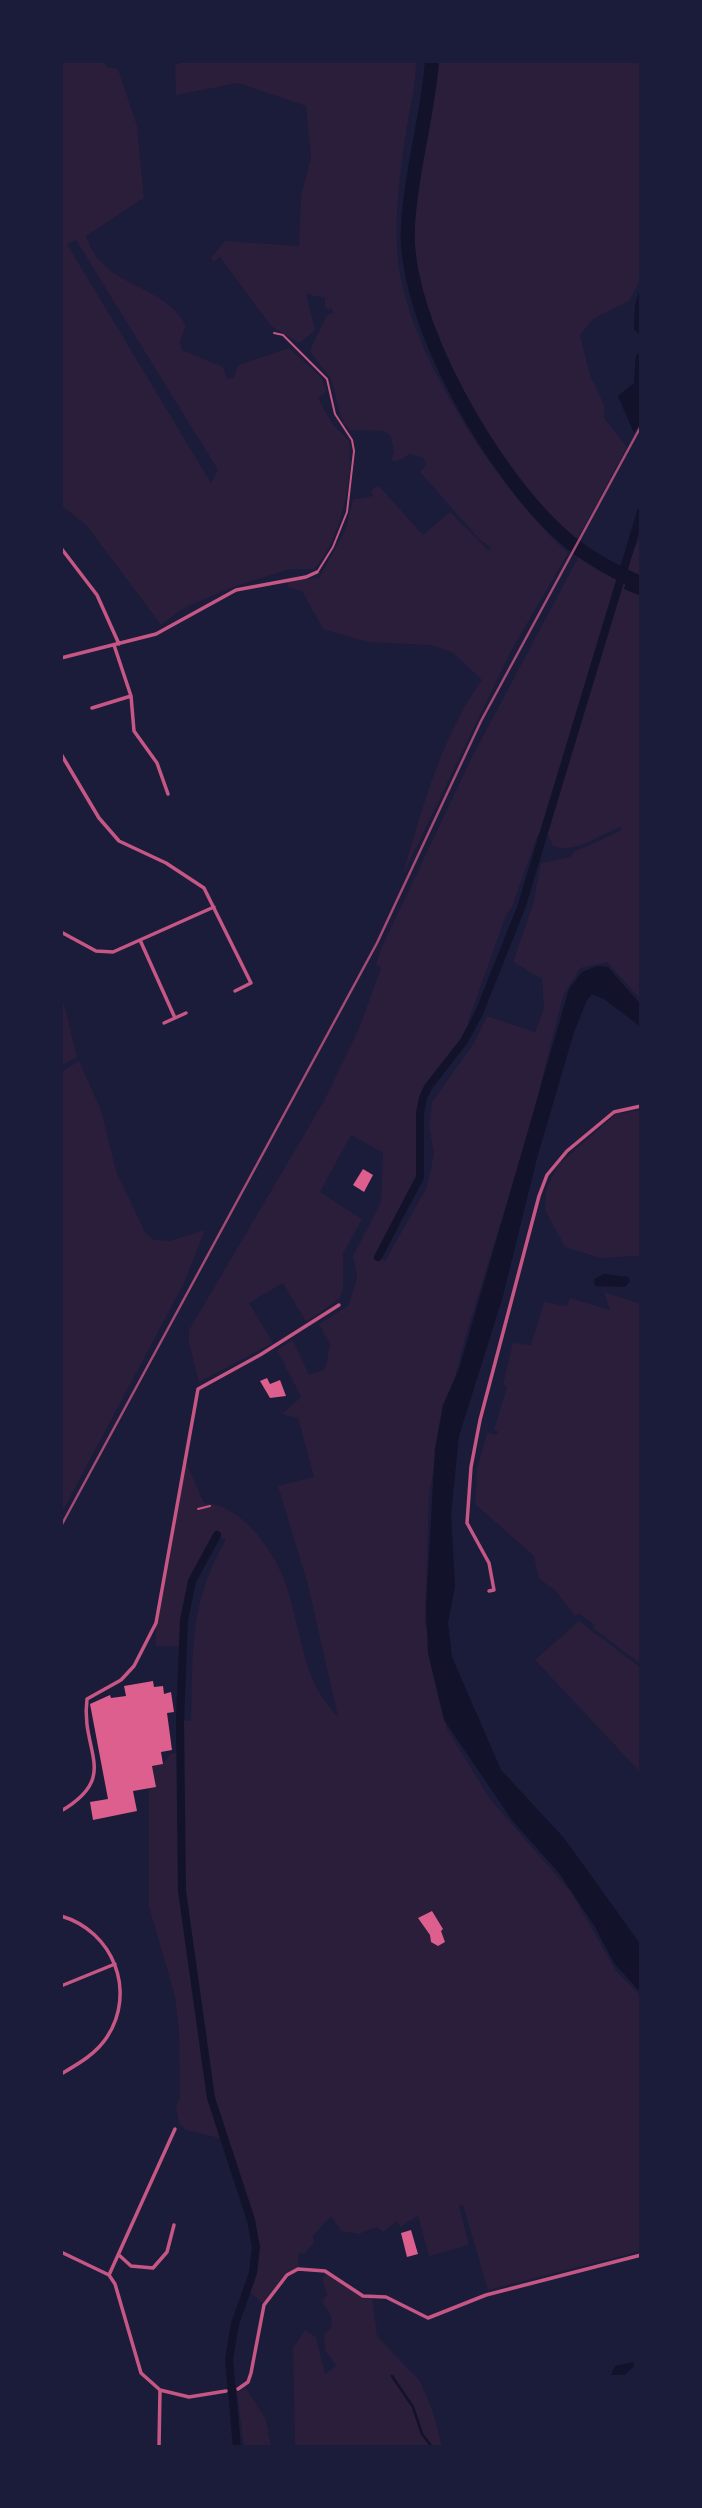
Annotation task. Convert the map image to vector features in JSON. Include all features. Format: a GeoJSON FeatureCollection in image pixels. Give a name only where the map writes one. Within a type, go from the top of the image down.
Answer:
{"type":"FeatureCollection","features":[{"type":"Feature","properties":{"kind":"street"},"geometry":{"type":"LineString","coordinates":[[62,552],[97,595],[117,644],[131,696],[134,732],[157,763],[168,794]]}},
{"type":"Feature","properties":{"kind":"street"},"geometry":{"type":"LineString","coordinates":[[61,658],[156,634],[236,590],[306,577],[317,572]]}},
{"type":"Feature","properties":{"kind":"street"},"geometry":{"type":"LineString","coordinates":[[92,708],[131,696]]}},
{"type":"Feature","properties":{"kind":"street"},"geometry":{"type":"LineString","coordinates":[[61,754],[99,818],[119,841],[166,863],[204,888],[251,983],[235,991]]}},
{"type":"Feature","properties":{"kind":"street"},"geometry":{"type":"LineString","coordinates":[[61,932],[84,946],[106,953],[214,907]]}},
{"type":"Feature","properties":{"kind":"street"},"geometry":{"type":"LineString","coordinates":[[140,940],[175,1018]]}},
{"type":"Feature","properties":{"kind":"street"},"geometry":{"type":"LineString","coordinates":[[164,1023],[186,1013]]}},
{"type":"Feature","properties":{"kind":"street"},"geometry":{"type":"LineString","coordinates":[[489,1591],[494,1590],[489,1563],[467,1523],[471,1467],[480,1420],[539,1196],[547,1175],[567,1151],[614,1112],[641,1107]]}},
{"type":"Feature","properties":{"kind":"street"},"geometry":{"type":"LineString","coordinates":[[61,1811],[90,1789],[95,1776],[85,1711],[87,1699],[121,1680],[134,1666],[156,1623],[198,1389],[339,1305]]}},
{"type":"Feature","properties":{"kind":"street"},"geometry":{"type":"LineString","coordinates":[[61,1916],[95,1933],[116,1964],[119,2000],[112,2029],[90,2056],[61,2074]]}},
{"type":"Feature","properties":{"kind":"street"},"geometry":{"type":"LineString","coordinates":[[61,1986],[116,1964]]}},
{"type":"Feature","properties":{"kind":"street"},"geometry":{"type":"LineString","coordinates":[[109,2275],[175,2129]]}},
{"type":"Feature","properties":{"kind":"street"},"geometry":{"type":"LineString","coordinates":[[119,2255],[131,2266],[153,2268],[167,2252],[174,2225]]}},
{"type":"Feature","properties":{"kind":"street"},"geometry":{"type":"LineString","coordinates":[[61,2252],[109,2275],[115,2284],[141,2372],[160,2390],[189,2397],[226,2391]]}},
{"type":"Feature","properties":{"kind":"street"},"geometry":{"type":"LineString","coordinates":[[238,2389],[248,2382],[251,2373],[264,2305],[287,2275],[298,2269],[325,2271],[363,2296],[386,2297],[428,2318],[486,2295],[641,2255]]}},
{"type":"Feature","properties":{"kind":"street"},"geometry":{"type":"LineString","coordinates":[[159,2447],[160,2390]]}},
{"type":"Feature","properties":{"kind":"lane"},"geometry":{"type":"LineString","coordinates":[[274,333],[283,335],[327,379],[335,414],[352,440],[354,452],[347,512],[333,547],[317,572]]}},
{"type":"Feature","properties":{"kind":"lane"},"geometry":{"type":"LineString","coordinates":[[198,1508],[210,1506]]}},
{"type":"Feature","properties":{"kind":"shaded area"},"geometry":{"type":"Polygon","coordinates":[[[61,61],[103,61],[107,67],[118,69],[137,126],[144,198],[86,236],[95,255],[120,277],[169,305],[186,326],[180,341],[182,350],[223,367],[227,379],[234,377],[238,365],[289,348],[322,378],[326,392],[318,398],[333,425],[349,441],[349,473],[338,526],[331,543],[314,569],[290,569],[230,588],[182,609],[161,625],[86,525],[61,505],[61,61]],[[76,240],[67,244],[211,483],[218,470],[76,240]]]}},
{"type":"Feature","properties":{"kind":"shaded area"},"geometry":{"type":"Polygon","coordinates":[[[185,61],[416,61],[397,213],[397,246],[402,284],[415,325],[457,412],[512,492],[568,553],[510,653],[402,877],[444,750],[467,702],[482,680],[452,652],[431,645],[367,642],[323,629],[302,591],[287,587],[288,581],[319,578],[346,529],[353,499],[373,496],[371,490],[378,485],[423,535],[450,512],[489,551],[491,548],[478,538],[420,472],[426,465],[423,458],[410,454],[396,462],[391,460],[394,452],[391,436],[384,431],[350,430],[345,424],[330,378],[310,350],[327,315],[334,313],[331,307],[330,310],[325,308],[325,298],[306,294],[315,330],[301,342],[297,342],[271,326],[220,257],[214,262],[211,258],[225,241],[299,246],[301,196],[311,157],[306,106],[238,83],[176,95],[175,65],[185,61]]]}},
{"type":"Feature","properties":{"kind":"shaded area"},"geometry":{"type":"Polygon","coordinates":[[[432,61],[641,61],[641,278],[630,300],[593,319],[580,335],[590,375],[604,405],[604,418],[627,447],[578,538],[562,536],[533,504],[480,434],[438,355],[423,314],[413,272],[408,224],[432,61]]]}},
{"type":"Feature","properties":{"kind":"shaded area"},"geometry":{"type":"Polygon","coordinates":[[[641,284],[639,334],[634,329],[635,306],[641,284]]]}},
{"type":"Feature","properties":{"kind":"shaded area"},"geometry":{"type":"Polygon","coordinates":[[[641,353],[641,421],[634,433],[618,396],[634,383],[636,355],[641,353]]]}},
{"type":"Feature","properties":{"kind":"shaded area"},"geometry":{"type":"Polygon","coordinates":[[[641,534],[641,1000],[607,962],[580,968],[563,996],[529,1131],[464,1342],[437,1447],[429,1497],[425,1621],[447,1729],[490,1799],[571,1892],[616,1971],[641,1996],[641,2251],[488,2290],[463,2205],[459,2206],[469,2245],[429,2256],[418,2216],[400,2227],[397,2221],[383,2232],[377,2227],[359,2234],[341,2231],[331,2216],[313,2236],[314,2243],[305,2253],[298,2254],[298,2269],[287,2275],[264,2305],[249,2291],[256,2247],[254,2235],[223,2139],[186,2130],[179,2124],[176,2106],[180,2098],[179,2032],[175,1996],[149,1907],[149,1788],[156,1786],[152,1766],[163,1764],[170,1754],[182,1752],[180,1721],[191,1721],[193,1649],[199,1606],[214,1562],[226,1540],[216,1535],[192,1581],[182,1646],[156,1646],[156,1623],[186,1462],[204,1503],[217,1505],[241,1519],[271,1552],[289,1595],[308,1668],[315,1685],[338,1717],[308,1585],[278,1486],[314,1477],[298,1418],[282,1414],[301,1397],[277,1350],[293,1340],[309,1375],[325,1369],[330,1345],[319,1324],[348,1306],[357,1278],[353,1256],[381,1202],[383,1153],[351,1135],[320,1192],[362,1219],[343,1254],[343,1290],[339,1299],[306,1322],[283,1283],[249,1303],[273,1343],[199,1382],[189,1344],[189,1330],[324,1101],[360,1026],[381,968],[376,965],[381,949],[471,759],[581,552],[623,575],[641,534]],[[544,827],[541,835],[538,834],[512,907],[506,915],[468,1022],[472,1025],[423,1098],[420,1114],[420,1177],[378,1256],[385,1261],[427,1187],[434,1154],[429,1126],[432,1102],[474,1043],[487,1016],[535,1032],[544,1009],[542,979],[513,962],[533,904],[541,863],[570,857],[574,852],[622,830],[621,827],[571,848],[553,846],[544,827]]]}},
{"type":"Feature","properties":{"kind":"shaded area"},"geometry":{"type":"Polygon","coordinates":[[[629,570],[641,576],[641,596],[624,589],[629,570]]]}},
{"type":"Feature","properties":{"kind":"shaded area"},"geometry":{"type":"Polygon","coordinates":[[[598,966],[608,967],[641,1005],[641,1027],[604,999],[592,994],[574,1032],[537,1158],[503,1296],[459,1436],[451,1514],[455,1586],[448,1623],[452,1657],[501,1770],[564,1838],[641,1945],[641,1993],[614,1963],[595,1927],[559,1873],[512,1820],[444,1720],[428,1653],[426,1607],[435,1449],[443,1405],[459,1369],[569,989],[582,972],[598,966]]]}},
{"type":"Feature","properties":{"kind":"shaded area"},"geometry":{"type":"Polygon","coordinates":[[[61,991],[77,1057],[61,1066],[61,991]]]}},
{"type":"Feature","properties":{"kind":"shaded area"},"geometry":{"type":"Polygon","coordinates":[[[79,1061],[101,1110],[116,1171],[145,1232],[153,1240],[170,1241],[205,1230],[184,1283],[61,1514],[61,1072],[79,1061]]]}},
{"type":"Feature","properties":{"kind":"shaded area"},"geometry":{"type":"Polygon","coordinates":[[[641,1110],[641,1259],[637,1256],[600,1258],[565,1247],[545,1210],[546,1190],[558,1165],[616,1114],[641,1110]]]}},
{"type":"Feature","properties":{"kind":"shaded area"},"geometry":{"type":"Polygon","coordinates":[[[604,1274],[628,1277],[630,1281],[625,1287],[595,1286],[594,1279],[604,1274]]]}},
{"type":"Feature","properties":{"kind":"shaded area"},"geometry":{"type":"Polygon","coordinates":[[[604,1292],[641,1304],[641,1664],[593,1628],[595,1625],[578,1613],[575,1616],[554,1589],[539,1579],[534,1556],[475,1504],[477,1469],[487,1433],[497,1435],[499,1432],[494,1430],[507,1387],[503,1384],[513,1343],[531,1345],[544,1302],[567,1306],[570,1298],[610,1310],[604,1292]]]}},
{"type":"Feature","properties":{"kind":"shaded area"},"geometry":{"type":"Polygon","coordinates":[[[579,1621],[641,1668],[640,1772],[535,1660],[579,1621]]]}},
{"type":"Feature","properties":{"kind":"shaded area"},"geometry":{"type":"Polygon","coordinates":[[[325,2271],[363,2296],[372,2296],[377,2336],[420,2381],[434,2415],[442,2447],[295,2447],[293,2348],[305,2330],[316,2337],[325,2374],[336,2366],[325,2350],[324,2335],[332,2326],[330,2313],[322,2302],[327,2294],[323,2282],[325,2271]]]}},
{"type":"Feature","properties":{"kind":"shaded area"},"geometry":{"type":"Polygon","coordinates":[[[633,2362],[634,2366],[625,2375],[611,2375],[615,2366],[633,2362]]]}},
{"type":"Feature","properties":{"kind":"shaded area"},"geometry":{"type":"Polygon","coordinates":[[[246,2388],[266,2420],[271,2447],[244,2447],[237,2392],[246,2388]]]}},
{"type":"Feature","properties":{"kind":"building"},"geometry":{"type":"Polygon","coordinates":[[[363,1169],[373,1175],[364,1192],[353,1185],[363,1169]]]}},
{"type":"Feature","properties":{"kind":"building"},"geometry":{"type":"Polygon","coordinates":[[[267,1378],[270,1384],[280,1380],[286,1396],[270,1398],[260,1381],[267,1378]]]}},
{"type":"Feature","properties":{"kind":"building"},"geometry":{"type":"Polygon","coordinates":[[[153,1681],[154,1687],[163,1686],[164,1694],[171,1692],[174,1712],[167,1713],[172,1750],[161,1752],[163,1764],[152,1766],[156,1787],[133,1791],[137,1811],[93,1820],[90,1802],[108,1799],[90,1704],[110,1695],[111,1698],[126,1696],[124,1686],[153,1681]]]}},
{"type":"Feature","properties":{"kind":"building"},"geometry":{"type":"Polygon","coordinates":[[[432,1911],[443,1929],[441,1931],[445,1942],[438,1946],[431,1942],[430,1935],[418,1918],[432,1911]]]}},
{"type":"Feature","properties":{"kind":"building"},"geometry":{"type":"Polygon","coordinates":[[[411,2230],[418,2254],[407,2257],[401,2233],[411,2230]]]}},
{"type":"Feature","properties":{"kind":"waterway"},"geometry":{"type":"LineString","coordinates":[[432,61],[408,225],[410,263],[420,305],[436,349],[482,436],[509,476],[537,510],[582,551],[641,584]]}},
{"type":"Feature","properties":{"kind":"waterway"},"geometry":{"type":"LineString","coordinates":[[378,1257],[420,1177],[420,1113],[423,1098],[428,1087],[464,1041],[479,1013],[521,908],[641,512]]}},
{"type":"Feature","properties":{"kind":"waterway"},"geometry":{"type":"LineString","coordinates":[[217,1535],[192,1581],[184,1620],[180,1721],[182,1891],[211,2098],[251,2220],[256,2247],[253,2273],[235,2324],[229,2359],[237,2447]]}},
{"type":"Feature","properties":{"kind":"waterway"},"geometry":{"type":"LineString","coordinates":[[392,2376],[413,2407],[422,2434],[432,2447]]}},
{"type":"Feature","properties":{"kind":"railway"},"geometry":{"type":"LineString","coordinates":[[61,1526],[377,943],[481,721],[641,426]]}}]}
